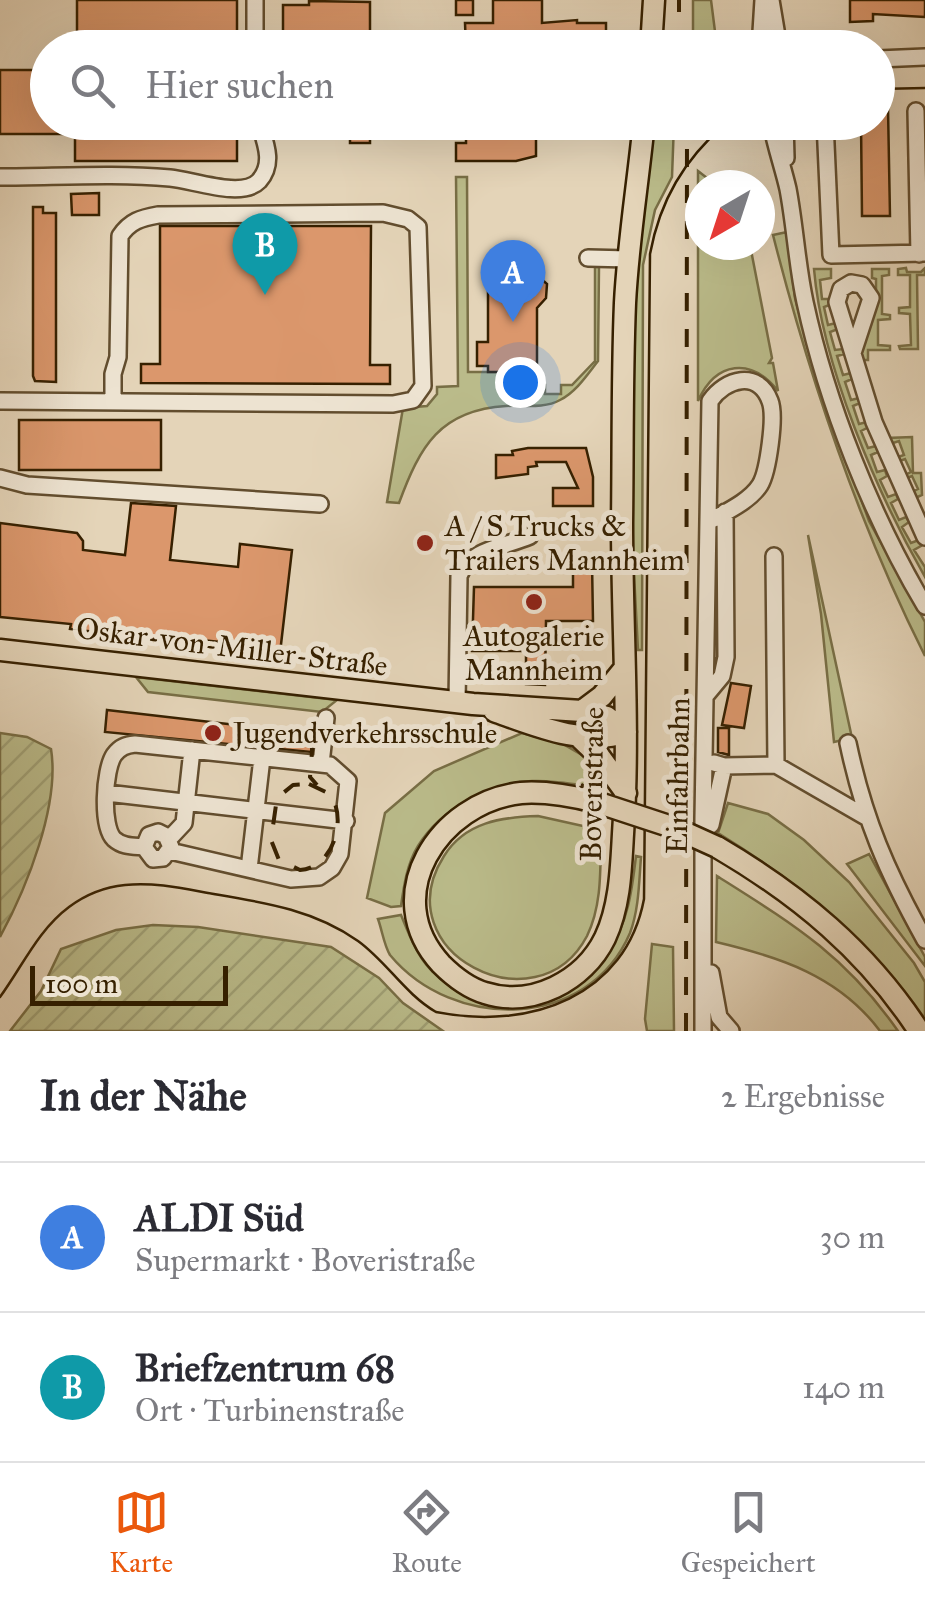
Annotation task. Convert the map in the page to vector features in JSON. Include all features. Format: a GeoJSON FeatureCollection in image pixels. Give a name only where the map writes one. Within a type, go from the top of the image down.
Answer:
{"type":"FeatureCollection","features":[{"type":"Feature","properties":{"kind":"main road"},"geometry":{"type":"LineString","coordinates":[[652,30],[654,0]]}},
{"type":"Feature","properties":{"kind":"main road","name":"Boveristraße"},"geometry":{"type":"LineString","coordinates":[[638,140],[625,304],[622,525],[626,794],[621,872],[611,922],[592,959],[566,982],[524,996],[483,993],[449,972],[435,958],[417,920],[415,895],[428,851],[442,833],[473,809],[520,794],[551,793],[596,802],[676,828],[763,874],[812,910],[860,953],[919,1031]]}},
{"type":"Feature","properties":{"kind":"main road","name":"Oskar-von-Miller-Straße"},"geometry":{"type":"LineString","coordinates":[[0,650],[465,703],[582,711],[607,717],[626,732]]}},
{"type":"Feature","properties":{"kind":"main road"},"geometry":{"type":"LineString","coordinates":[[582,711],[602,696],[624,669]]}},
{"type":"Feature","properties":{"kind":"main road","name":"Oskar-von-Miller-Straße"},"geometry":{"type":"LineString","coordinates":[[465,703],[578,736],[608,738],[626,732]]}},
{"type":"Feature","properties":{"kind":"main road"},"geometry":{"type":"LineString","coordinates":[[578,736],[600,757],[626,794]]}},
{"type":"Feature","properties":{"kind":"street"},"geometry":{"type":"LineString","coordinates":[[255,0],[255,30]]}},
{"type":"Feature","properties":{"kind":"street"},"geometry":{"type":"LineString","coordinates":[[763,30],[767,0]]}},
{"type":"Feature","properties":{"kind":"street"},"geometry":{"type":"LineString","coordinates":[[767,0],[774,30]]}},
{"type":"Feature","properties":{"kind":"street"},"geometry":{"type":"LineString","coordinates":[[895,59],[925,58]]}},
{"type":"Feature","properties":{"kind":"street"},"geometry":{"type":"LineString","coordinates":[[826,140],[831,255],[922,254],[916,111]]}},
{"type":"Feature","properties":{"kind":"street"},"geometry":{"type":"LineString","coordinates":[[0,177],[170,178],[240,190],[260,180],[267,167],[265,140]]}},
{"type":"Feature","properties":{"kind":"street"},"geometry":{"type":"LineString","coordinates":[[775,140],[787,187],[804,300],[816,343],[862,481],[925,606]]}},
{"type":"Feature","properties":{"kind":"street"},"geometry":{"type":"LineString","coordinates":[[786,140],[787,187]]}},
{"type":"Feature","properties":{"kind":"street"},"geometry":{"type":"LineString","coordinates":[[0,401],[393,404],[413,400],[423,386],[418,227],[401,216],[383,213],[158,215],[127,225],[120,236],[114,400]]}},
{"type":"Feature","properties":{"kind":"street"},"geometry":{"type":"LineString","coordinates":[[850,254],[851,283]]}},
{"type":"Feature","properties":{"kind":"street"},"geometry":{"type":"LineString","coordinates":[[588,258],[629,260]]}},
{"type":"Feature","properties":{"kind":"street"},"geometry":{"type":"LineString","coordinates":[[853,354],[871,298],[862,285],[851,283],[841,289],[837,302],[853,354],[874,422],[925,537]]}},
{"type":"Feature","properties":{"kind":"street","name":"Einfahrbahn"},"geometry":{"type":"LineString","coordinates":[[703,1031],[710,401],[719,388],[730,382],[749,382],[770,400],[766,468],[751,496],[710,522]]}},
{"type":"Feature","properties":{"kind":"street"},"geometry":{"type":"LineString","coordinates":[[0,478],[27,485],[320,504]]}},
{"type":"Feature","properties":{"kind":"street"},"geometry":{"type":"LineString","coordinates":[[707,694],[722,676],[726,657],[726,512]]}},
{"type":"Feature","properties":{"kind":"street"},"geometry":{"type":"LineString","coordinates":[[465,703],[458,576],[464,564],[477,554],[504,548],[530,536]]}},
{"type":"Feature","properties":{"kind":"street"},"geometry":{"type":"LineString","coordinates":[[774,556],[776,765]]}},
{"type":"Feature","properties":{"kind":"street"},"geometry":{"type":"LineString","coordinates":[[320,764],[326,718]]}},
{"type":"Feature","properties":{"kind":"street"},"geometry":{"type":"LineString","coordinates":[[848,742],[880,856],[925,940]]}},
{"type":"Feature","properties":{"kind":"street"},"geometry":{"type":"LineString","coordinates":[[170,845],[291,879],[319,877],[332,868],[340,854],[348,781],[336,768],[320,764],[192,750],[134,744],[124,746],[111,762],[104,818],[110,835],[122,844],[144,847],[148,856],[158,859],[182,828],[192,750]]}},
{"type":"Feature","properties":{"kind":"street"},"geometry":{"type":"LineString","coordinates":[[249,869],[262,758]]}},
{"type":"Feature","properties":{"kind":"street"},"geometry":{"type":"LineString","coordinates":[[705,760],[724,766],[776,765],[866,817]]}},
{"type":"Feature","properties":{"kind":"street"},"geometry":{"type":"LineString","coordinates":[[724,766],[711,821],[712,984],[719,1017],[730,1031]]}},
{"type":"Feature","properties":{"kind":"street"},"geometry":{"type":"LineString","coordinates":[[107,793],[346,820]]}},
{"type":"Feature","properties":{"kind":"green space"},"geometry":{"type":"Polygon","coordinates":[[[693,0],[711,0],[715,30],[693,30],[693,0]]]}},
{"type":"Feature","properties":{"kind":"green space"},"geometry":{"type":"Polygon","coordinates":[[[651,140],[673,140],[672,177],[655,210],[643,265],[642,650],[638,650],[631,516],[633,304],[651,140]]]}},
{"type":"Feature","properties":{"kind":"green space"},"geometry":{"type":"Polygon","coordinates":[[[456,177],[467,177],[468,372],[536,372],[536,385],[545,385],[545,394],[561,394],[561,385],[572,385],[595,361],[595,267],[599,267],[598,361],[576,388],[554,403],[483,409],[449,423],[415,464],[399,503],[387,502],[403,408],[427,406],[437,394],[437,387],[458,386],[456,177]]]}},
{"type":"Feature","properties":{"kind":"green space"},"geometry":{"type":"Polygon","coordinates":[[[787,232],[795,298],[814,370],[869,521],[925,622],[925,656],[878,554],[837,449],[803,343],[775,235],[787,232]]]}},
{"type":"Feature","properties":{"kind":"green space"},"geometry":{"type":"Polygon","coordinates":[[[698,260],[753,260],[772,358],[769,363],[773,363],[778,391],[757,373],[735,368],[714,378],[698,401],[698,260]]]}},
{"type":"Feature","properties":{"kind":"green space"},"geometry":{"type":"Polygon","coordinates":[[[906,268],[907,272],[921,272],[925,268],[925,275],[917,275],[918,349],[899,346],[911,345],[910,314],[899,313],[899,308],[910,307],[910,275],[898,275],[898,269],[906,268]]]}},
{"type":"Feature","properties":{"kind":"green space"},"geometry":{"type":"Polygon","coordinates":[[[814,269],[831,269],[831,278],[820,280],[822,299],[830,299],[832,304],[824,307],[828,325],[836,323],[838,329],[830,332],[835,350],[843,349],[845,354],[837,356],[843,375],[851,373],[852,379],[845,382],[851,400],[859,398],[860,403],[853,406],[859,424],[867,422],[869,427],[861,431],[868,448],[876,446],[878,452],[871,455],[877,472],[885,470],[887,476],[880,480],[888,497],[896,494],[898,499],[891,503],[899,520],[906,517],[909,522],[902,527],[911,543],[919,540],[921,546],[914,550],[925,567],[925,577],[854,427],[828,346],[814,269]]]}},
{"type":"Feature","properties":{"kind":"green space"},"geometry":{"type":"Polygon","coordinates":[[[872,269],[889,269],[889,275],[882,276],[882,314],[890,315],[890,319],[878,320],[878,345],[890,346],[890,350],[868,350],[868,360],[861,360],[876,304],[872,269]]]}},
{"type":"Feature","properties":{"kind":"green space"},"geometry":{"type":"Polygon","coordinates":[[[912,437],[913,473],[921,473],[922,495],[913,499],[910,493],[918,489],[912,476],[903,476],[911,472],[905,459],[897,462],[895,458],[904,455],[899,441],[890,444],[887,438],[912,437]]]}},
{"type":"Feature","properties":{"kind":"green space"},"geometry":{"type":"Polygon","coordinates":[[[808,535],[852,738],[834,742],[821,614],[808,535]]]}},
{"type":"Feature","properties":{"kind":"green space"},"geometry":{"type":"Polygon","coordinates":[[[136,677],[337,700],[322,712],[148,692],[136,677]]]}},
{"type":"Feature","properties":{"kind":"green space"},"geometry":{"type":"Polygon","coordinates":[[[0,733],[27,737],[51,749],[52,771],[51,795],[39,845],[0,937],[0,733]]]}},
{"type":"Feature","properties":{"kind":"green space"},"geometry":{"type":"Polygon","coordinates":[[[522,733],[563,744],[587,758],[595,787],[532,781],[499,787],[468,800],[439,821],[418,846],[401,906],[391,907],[367,898],[385,813],[434,771],[522,733]]]}},
{"type":"Feature","properties":{"kind":"green space"},"geometry":{"type":"Polygon","coordinates":[[[728,803],[768,814],[804,840],[849,882],[925,982],[925,1019],[881,964],[831,915],[777,872],[718,833],[728,803]]]}},
{"type":"Feature","properties":{"kind":"green space"},"geometry":{"type":"Polygon","coordinates":[[[538,816],[601,830],[596,910],[587,936],[564,964],[535,977],[504,978],[474,968],[449,949],[434,922],[431,891],[444,856],[462,836],[498,820],[538,816]]]}},
{"type":"Feature","properties":{"kind":"green space"},"geometry":{"type":"Polygon","coordinates":[[[869,854],[925,957],[925,966],[847,864],[869,854]]]}},
{"type":"Feature","properties":{"kind":"green space"},"geometry":{"type":"Polygon","coordinates":[[[636,856],[641,857],[639,886],[630,933],[610,965],[584,988],[552,1003],[518,1009],[483,1007],[448,997],[417,980],[386,947],[378,919],[401,915],[421,957],[452,988],[499,1006],[524,1007],[547,1001],[590,974],[615,941],[628,906],[636,856]]]}},
{"type":"Feature","properties":{"kind":"green space"},"geometry":{"type":"Polygon","coordinates":[[[717,876],[816,943],[858,981],[898,1031],[880,1031],[846,996],[807,972],[763,954],[716,942],[717,876]]]}},
{"type":"Feature","properties":{"kind":"green space"},"geometry":{"type":"Polygon","coordinates":[[[153,925],[198,927],[331,947],[379,978],[403,1003],[443,1031],[10,1031],[41,991],[61,949],[116,930],[153,925]]]}},
{"type":"Feature","properties":{"kind":"green space"},"geometry":{"type":"Polygon","coordinates":[[[652,944],[673,947],[674,1031],[647,1031],[652,944]]]}},
{"type":"Feature","properties":{"kind":"building"},"geometry":{"type":"Polygon","coordinates":[[[77,0],[237,0],[237,30],[77,30],[77,0]]]}},
{"type":"Feature","properties":{"kind":"building"},"geometry":{"type":"Polygon","coordinates":[[[456,0],[473,0],[473,15],[456,15],[456,0]]]}},
{"type":"Feature","properties":{"kind":"building"},"geometry":{"type":"Polygon","coordinates":[[[493,0],[542,0],[542,23],[606,23],[606,30],[465,30],[465,23],[493,23],[493,0]]]}},
{"type":"Feature","properties":{"kind":"building"},"geometry":{"type":"Polygon","coordinates":[[[850,0],[925,0],[925,17],[873,14],[873,21],[850,22],[850,0]]]}},
{"type":"Feature","properties":{"kind":"building"},"geometry":{"type":"Polygon","coordinates":[[[309,1],[370,2],[370,30],[283,30],[283,5],[309,5],[309,1]]]}},
{"type":"Feature","properties":{"kind":"building"},"geometry":{"type":"Polygon","coordinates":[[[0,70],[30,70],[30,134],[0,134],[0,70]]]}},
{"type":"Feature","properties":{"kind":"building"},"geometry":{"type":"Polygon","coordinates":[[[75,140],[237,140],[237,161],[75,161],[75,140]]]}},
{"type":"Feature","properties":{"kind":"building"},"geometry":{"type":"Polygon","coordinates":[[[536,140],[536,156],[516,161],[456,161],[456,143],[536,140]]]}},
{"type":"Feature","properties":{"kind":"building"},"geometry":{"type":"Polygon","coordinates":[[[861,140],[889,140],[890,216],[862,216],[861,140]]]}},
{"type":"Feature","properties":{"kind":"building"},"geometry":{"type":"Polygon","coordinates":[[[99,193],[99,215],[72,215],[71,194],[99,193]]]}},
{"type":"Feature","properties":{"kind":"building"},"geometry":{"type":"Polygon","coordinates":[[[33,207],[43,207],[43,213],[56,213],[56,382],[35,381],[33,376],[33,207]]]}},
{"type":"Feature","properties":{"kind":"building"},"geometry":{"type":"Polygon","coordinates":[[[160,226],[371,226],[370,365],[390,365],[390,384],[141,383],[141,364],[160,364],[160,226]]]}},
{"type":"Feature","properties":{"kind":"building"},"geometry":{"type":"Polygon","coordinates":[[[522,274],[537,275],[547,284],[546,298],[537,308],[537,372],[488,372],[488,366],[477,366],[477,342],[488,342],[488,278],[519,278],[522,274]]]}},
{"type":"Feature","properties":{"kind":"building"},"geometry":{"type":"Polygon","coordinates":[[[19,420],[161,420],[161,470],[19,470],[19,420]]]}},
{"type":"Feature","properties":{"kind":"building"},"geometry":{"type":"Polygon","coordinates":[[[586,448],[593,477],[593,506],[553,506],[553,488],[578,488],[566,462],[536,462],[537,466],[528,467],[528,474],[496,478],[496,455],[513,455],[512,451],[586,448]]]}},
{"type":"Feature","properties":{"kind":"building"},"geometry":{"type":"Polygon","coordinates":[[[131,503],[176,506],[170,560],[238,567],[240,544],[292,550],[280,653],[229,647],[229,643],[200,640],[200,644],[0,617],[0,523],[77,533],[83,550],[125,555],[131,503]]]}},
{"type":"Feature","properties":{"kind":"building"},"geometry":{"type":"Polygon","coordinates":[[[573,562],[592,562],[593,621],[546,621],[545,685],[526,684],[526,651],[472,651],[474,587],[573,587],[573,562]]]}},
{"type":"Feature","properties":{"kind":"building"},"geometry":{"type":"Polygon","coordinates":[[[731,683],[751,686],[744,728],[722,725],[731,683]]]}},
{"type":"Feature","properties":{"kind":"building","name":"Jugendverkehrsschule"},"geometry":{"type":"Polygon","coordinates":[[[107,710],[313,734],[311,752],[105,732],[107,710]]]}},
{"type":"Feature","properties":{"kind":"building"},"geometry":{"type":"Polygon","coordinates":[[[718,728],[729,728],[729,755],[718,752],[718,728]]]}},
{"type":"Feature","properties":{"kind":"tram line"},"geometry":{"type":"LineString","coordinates":[[895,89],[925,88]]}},
{"type":"Feature","properties":{"kind":"tram line"},"geometry":{"type":"LineString","coordinates":[[0,997],[58,916],[103,890],[135,884],[247,900],[323,921],[368,949],[436,1012],[472,1017],[539,1010],[569,999],[596,982],[617,960],[634,932],[644,899],[650,254],[667,199],[686,167],[709,140]]}},
{"type":"Feature","properties":{"kind":"railway"},"geometry":{"type":"LineString","coordinates":[[679,0],[679,30]]}},
{"type":"Feature","properties":{"kind":"railway"},"geometry":{"type":"LineString","coordinates":[[686,1031],[687,140]]}},
{"type":"Feature","properties":{"kind":"railway"},"geometry":{"type":"LineString","coordinates":[[313,739],[310,777],[317,785]]}},
{"type":"Feature","properties":{"kind":"railway"},"geometry":{"type":"LineString","coordinates":[[309,784],[330,794],[338,816],[337,829],[329,852],[321,861],[300,870],[279,860],[271,840],[277,798],[293,785],[309,784]]}},
{"type":"Feature","properties":{"kind":"place","name":"Briefzentrum 68"},"geometry":{"type":"Point","coordinates":[265,295]}},
{"type":"Feature","properties":{"kind":"place","name":"ALDI Süd"},"geometry":{"type":"Point","coordinates":[513,322]}},
{"type":"Feature","properties":{"kind":"place","name":"A / S Trucks & Trailers Mannheim"},"geometry":{"type":"Point","coordinates":[425,543]}},
{"type":"Feature","properties":{"kind":"place","name":"Autogalerie Mannheim"},"geometry":{"type":"Point","coordinates":[534,602]}},
{"type":"Feature","properties":{"kind":"place","name":"Jugendverkehrsschule"},"geometry":{"type":"Point","coordinates":[213,733]}}]}
